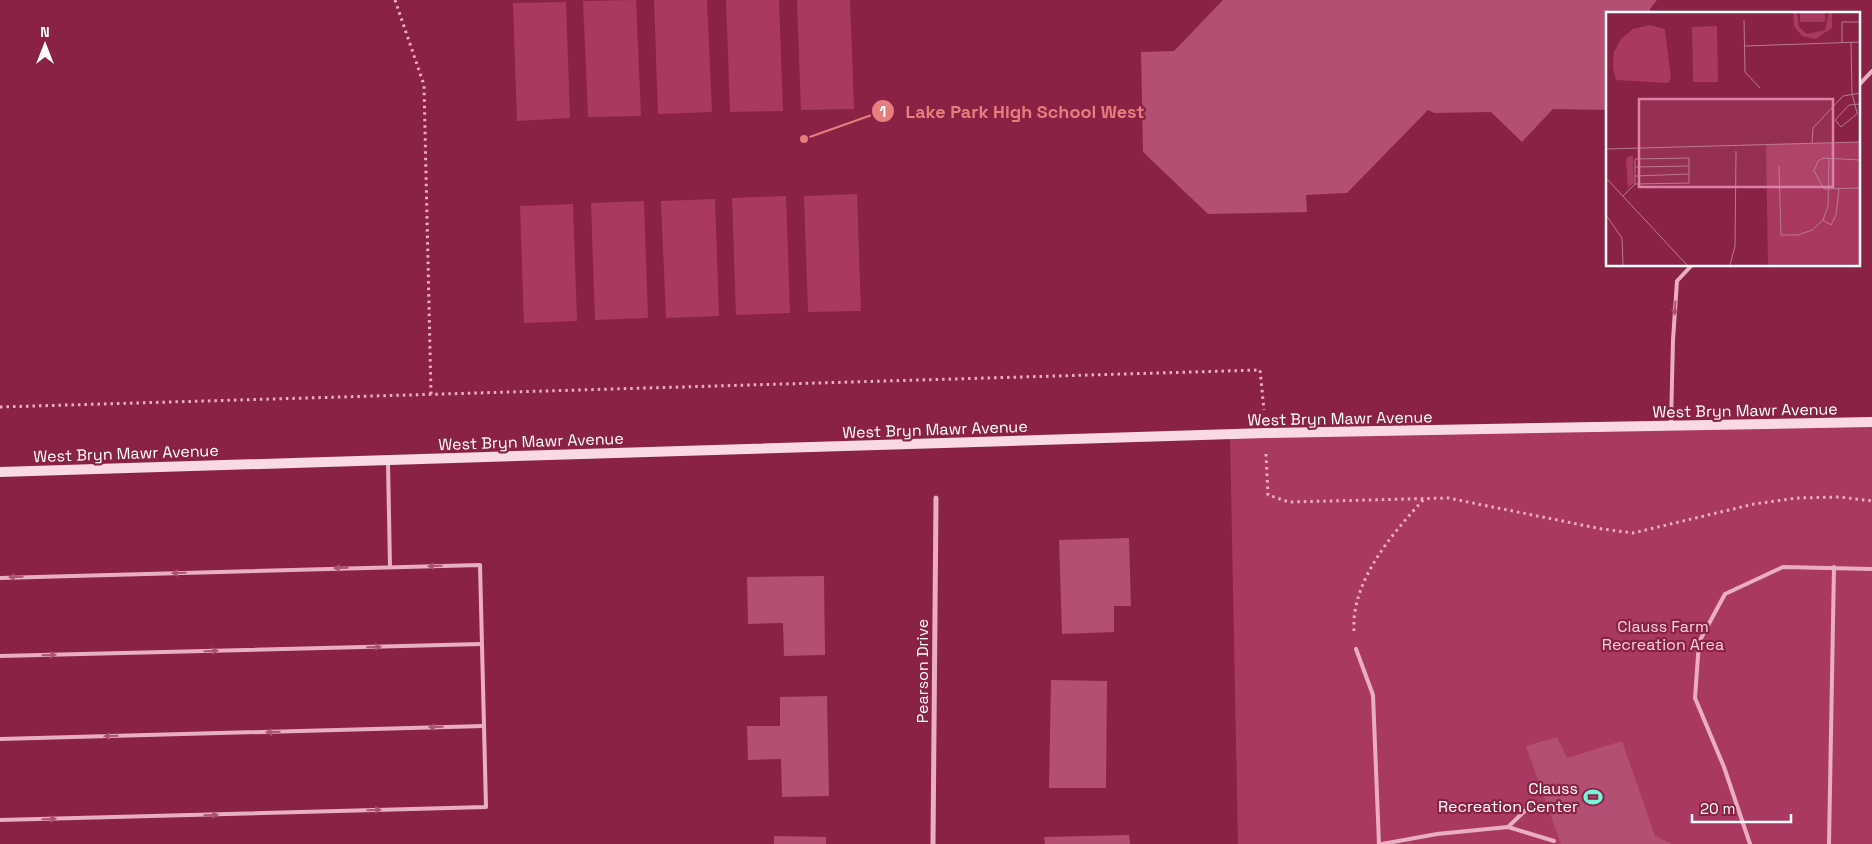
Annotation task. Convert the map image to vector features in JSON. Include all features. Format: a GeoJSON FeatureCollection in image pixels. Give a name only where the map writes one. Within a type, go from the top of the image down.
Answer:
{"type":"FeatureCollection","features":[{"type":"Feature","properties":{"kind":"street","name":"West Bryn Mawr Avenue"},"geometry":{"type":"LineString","coordinates":[[0,472],[1266,434],[1872,422]]}},
{"type":"Feature","properties":{"kind":"street","name":"Pearson Drive"},"geometry":{"type":"LineString","coordinates":[[933,844],[936,498]]}},
{"type":"Feature","properties":{"kind":"lane"},"geometry":{"type":"LineString","coordinates":[[1860,84],[1872,71]]}},
{"type":"Feature","properties":{"kind":"lane"},"geometry":{"type":"LineString","coordinates":[[1670,426],[1672,351],[1677,281],[1691,266]]}},
{"type":"Feature","properties":{"kind":"lane"},"geometry":{"type":"LineString","coordinates":[[388,460],[390,567]]}},
{"type":"Feature","properties":{"kind":"lane"},"geometry":{"type":"LineString","coordinates":[[0,578],[480,565],[486,808],[0,820]]}},
{"type":"Feature","properties":{"kind":"lane"},"geometry":{"type":"LineString","coordinates":[[1750,844],[1724,767],[1694,698],[1699,642],[1725,594],[1783,567],[1872,569]]}},
{"type":"Feature","properties":{"kind":"lane"},"geometry":{"type":"LineString","coordinates":[[1829,844],[1834,567]]}},
{"type":"Feature","properties":{"kind":"lane"},"geometry":{"type":"LineString","coordinates":[[0,656],[482,644]]}},
{"type":"Feature","properties":{"kind":"lane"},"geometry":{"type":"LineString","coordinates":[[1356,649],[1373,695],[1380,844],[1437,834],[1508,826],[1554,841]]}},
{"type":"Feature","properties":{"kind":"lane"},"geometry":{"type":"LineString","coordinates":[[0,739],[484,726]]}},
{"type":"Feature","properties":{"kind":"lane"},"geometry":{"type":"LineString","coordinates":[[1508,826],[1529,807]]}},
{"type":"Feature","properties":{"kind":"path"},"geometry":{"type":"LineString","coordinates":[[395,0],[424,85],[431,394]]}},
{"type":"Feature","properties":{"kind":"path"},"geometry":{"type":"LineString","coordinates":[[0,406],[1260,370]]}},
{"type":"Feature","properties":{"kind":"path"},"geometry":{"type":"LineString","coordinates":[[1268,495],[1288,502],[1448,498],[1602,529],[1634,533],[1754,504],[1840,497],[1872,501]]}},
{"type":"Feature","properties":{"kind":"path"},"geometry":{"type":"LineString","coordinates":[[1356,649],[1354,629],[1356,606],[1373,564],[1403,522],[1424,498]]}},
{"type":"Feature","properties":{"kind":"green space"},"geometry":{"type":"Polygon","coordinates":[[[636,0],[641,116],[588,117],[583,1],[636,0]]]}},
{"type":"Feature","properties":{"kind":"green space"},"geometry":{"type":"Polygon","coordinates":[[[654,0],[707,0],[712,112],[658,114],[654,0]]]}},
{"type":"Feature","properties":{"kind":"green space"},"geometry":{"type":"Polygon","coordinates":[[[726,0],[779,0],[783,111],[730,112],[726,0]]]}},
{"type":"Feature","properties":{"kind":"green space"},"geometry":{"type":"Polygon","coordinates":[[[797,0],[850,0],[854,109],[801,110],[797,0]]]}},
{"type":"Feature","properties":{"kind":"green space"},"geometry":{"type":"Polygon","coordinates":[[[566,2],[570,118],[517,121],[513,3],[566,2]]]}},
{"type":"Feature","properties":{"kind":"green space"},"geometry":{"type":"Polygon","coordinates":[[[857,194],[861,311],[808,312],[804,196],[857,194]]]}},
{"type":"Feature","properties":{"kind":"green space"},"geometry":{"type":"Polygon","coordinates":[[[786,196],[790,313],[736,315],[732,198],[786,196]]]}},
{"type":"Feature","properties":{"kind":"green space"},"geometry":{"type":"Polygon","coordinates":[[[715,199],[719,316],[666,318],[661,201],[715,199]]]}},
{"type":"Feature","properties":{"kind":"green space"},"geometry":{"type":"Polygon","coordinates":[[[644,201],[648,318],[595,320],[591,203],[644,201]]]}},
{"type":"Feature","properties":{"kind":"green space"},"geometry":{"type":"Polygon","coordinates":[[[573,204],[577,321],[524,323],[520,206],[573,204]]]}},
{"type":"Feature","properties":{"kind":"green space","name":"Clauss Farm Recreation Area"},"geometry":{"type":"Polygon","coordinates":[[[1872,422],[1872,844],[1238,844],[1230,435],[1872,422]]]}},
{"type":"Feature","properties":{"kind":"building"},"geometry":{"type":"Polygon","coordinates":[[[1223,0],[1657,0],[1650,9],[1650,12],[1606,12],[1606,110],[1553,109],[1522,142],[1491,112],[1434,113],[1428,110],[1347,193],[1306,195],[1307,212],[1208,214],[1143,152],[1141,52],[1174,51],[1223,0]]]}},
{"type":"Feature","properties":{"kind":"building"},"geometry":{"type":"Polygon","coordinates":[[[1129,538],[1131,606],[1114,606],[1114,632],[1062,634],[1059,540],[1129,538]]]}},
{"type":"Feature","properties":{"kind":"building"},"geometry":{"type":"Polygon","coordinates":[[[824,576],[825,655],[784,656],[783,623],[748,624],[747,577],[824,576]]]}},
{"type":"Feature","properties":{"kind":"building"},"geometry":{"type":"Polygon","coordinates":[[[1051,680],[1107,681],[1106,788],[1049,788],[1051,680]]]}},
{"type":"Feature","properties":{"kind":"building"},"geometry":{"type":"Polygon","coordinates":[[[827,696],[829,796],[782,797],[781,759],[748,760],[747,726],[780,726],[780,697],[827,696]]]}},
{"type":"Feature","properties":{"kind":"building","name":"Clauss Recreation Center"},"geometry":{"type":"Polygon","coordinates":[[[1557,737],[1567,758],[1622,741],[1655,836],[1672,844],[1561,844],[1526,746],[1557,737]]]}},
{"type":"Feature","properties":{"kind":"building"},"geometry":{"type":"Polygon","coordinates":[[[1129,835],[1130,844],[1045,844],[1044,837],[1129,835]]]}},
{"type":"Feature","properties":{"kind":"building"},"geometry":{"type":"Polygon","coordinates":[[[774,836],[826,837],[826,844],[774,844],[774,836]]]}},
{"type":"Feature","properties":{"kind":"place","name":"Lake Park High School West"},"geometry":{"type":"Point","coordinates":[804,139]}},
{"type":"Feature","properties":{"kind":"place","name":"Clauss Recreation Center"},"geometry":{"type":"Point","coordinates":[1593,797]}}]}
